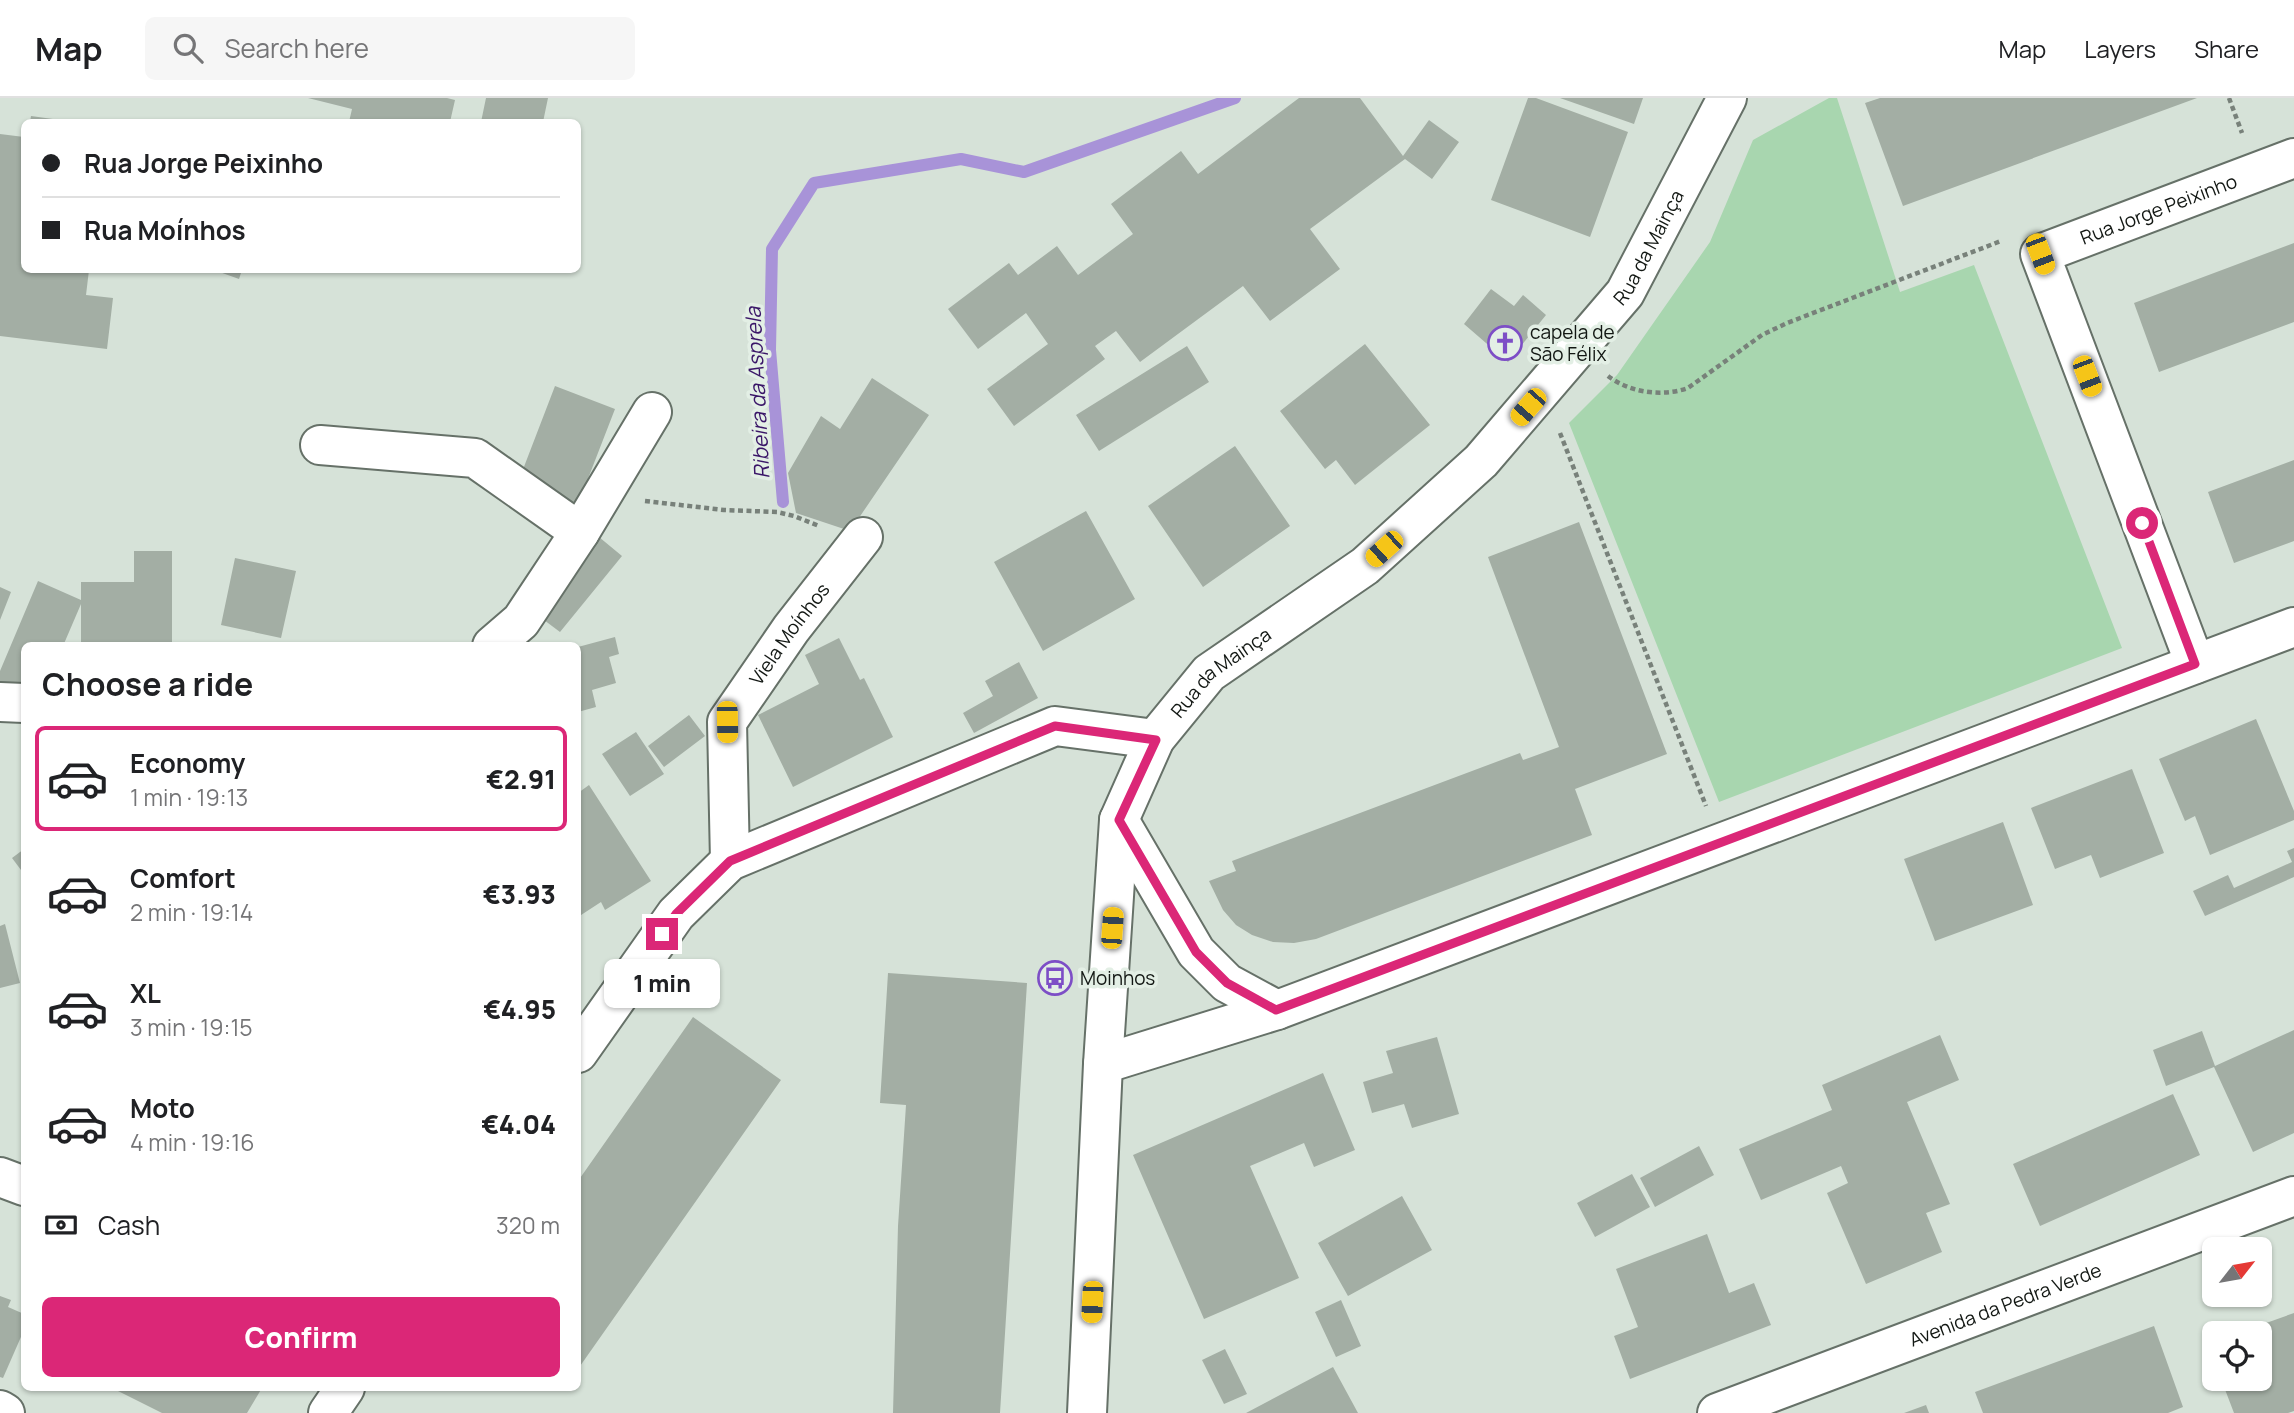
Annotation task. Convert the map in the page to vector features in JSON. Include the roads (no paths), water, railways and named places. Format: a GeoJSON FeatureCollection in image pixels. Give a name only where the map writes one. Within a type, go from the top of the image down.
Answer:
{"type":"FeatureCollection","features":[{"type":"Feature","properties":{"kind":"street","name":"Rua da Mainça"},"geometry":{"type":"LineString","coordinates":[[1087,1413],[1103,1064],[1119,820],[1156,740],[1209,673],[1365,566],[1481,461],[1625,293],[1727,98]]}},
{"type":"Feature","properties":{"kind":"street","name":"Rua Jorge Peixinho"},"geometry":{"type":"LineString","coordinates":[[2195,664],[2040,254],[2294,158]]}},
{"type":"Feature","properties":{"kind":"street"},"geometry":{"type":"LineString","coordinates":[[497,642],[521,621],[580,533],[653,412]]}},
{"type":"Feature","properties":{"kind":"street"},"geometry":{"type":"LineString","coordinates":[[320,445],[475,458],[580,533]]}},
{"type":"Feature","properties":{"kind":"street","name":"Viela Moínhos"},"geometry":{"type":"LineString","coordinates":[[730,861],[727,722],[791,629],[863,537]]}},
{"type":"Feature","properties":{"kind":"street"},"geometry":{"type":"LineString","coordinates":[[1103,1064],[1276,1010],[2294,627]]}},
{"type":"Feature","properties":{"kind":"street"},"geometry":{"type":"LineString","coordinates":[[0,702],[21,703]]}},
{"type":"Feature","properties":{"kind":"street"},"geometry":{"type":"LineString","coordinates":[[581,1049],[676,914],[730,861],[1055,726],[1156,740]]}},
{"type":"Feature","properties":{"kind":"street"},"geometry":{"type":"LineString","coordinates":[[1119,820],[1196,952],[1227,983],[1276,1010]]}},
{"type":"Feature","properties":{"kind":"street"},"geometry":{"type":"LineString","coordinates":[[0,1177],[21,1185]]}},
{"type":"Feature","properties":{"kind":"street","name":"Avenida da Pedra Verde"},"geometry":{"type":"LineString","coordinates":[[1717,1413],[2294,1196]]}},
{"type":"Feature","properties":{"kind":"street"},"geometry":{"type":"LineString","coordinates":[[328,1413],[343,1391]]}},
{"type":"Feature","properties":{"kind":"street"},"geometry":{"type":"LineString","coordinates":[[0,1410],[5,1413]]}},
{"type":"Feature","properties":{"kind":"waterway","name":"Ribeira da Asprela"},"geometry":{"type":"LineString","coordinates":[[783,502],[770,350],[772,249],[814,183],[961,159],[1024,172],[1235,98]]}},
{"type":"Feature","properties":{"kind":"place","name":"capela de São Félix"},"geometry":{"type":"Point","coordinates":[1505,343]}},
{"type":"Feature","properties":{"kind":"place","name":"Moinhos"},"geometry":{"type":"Point","coordinates":[1055,978]}}]}
